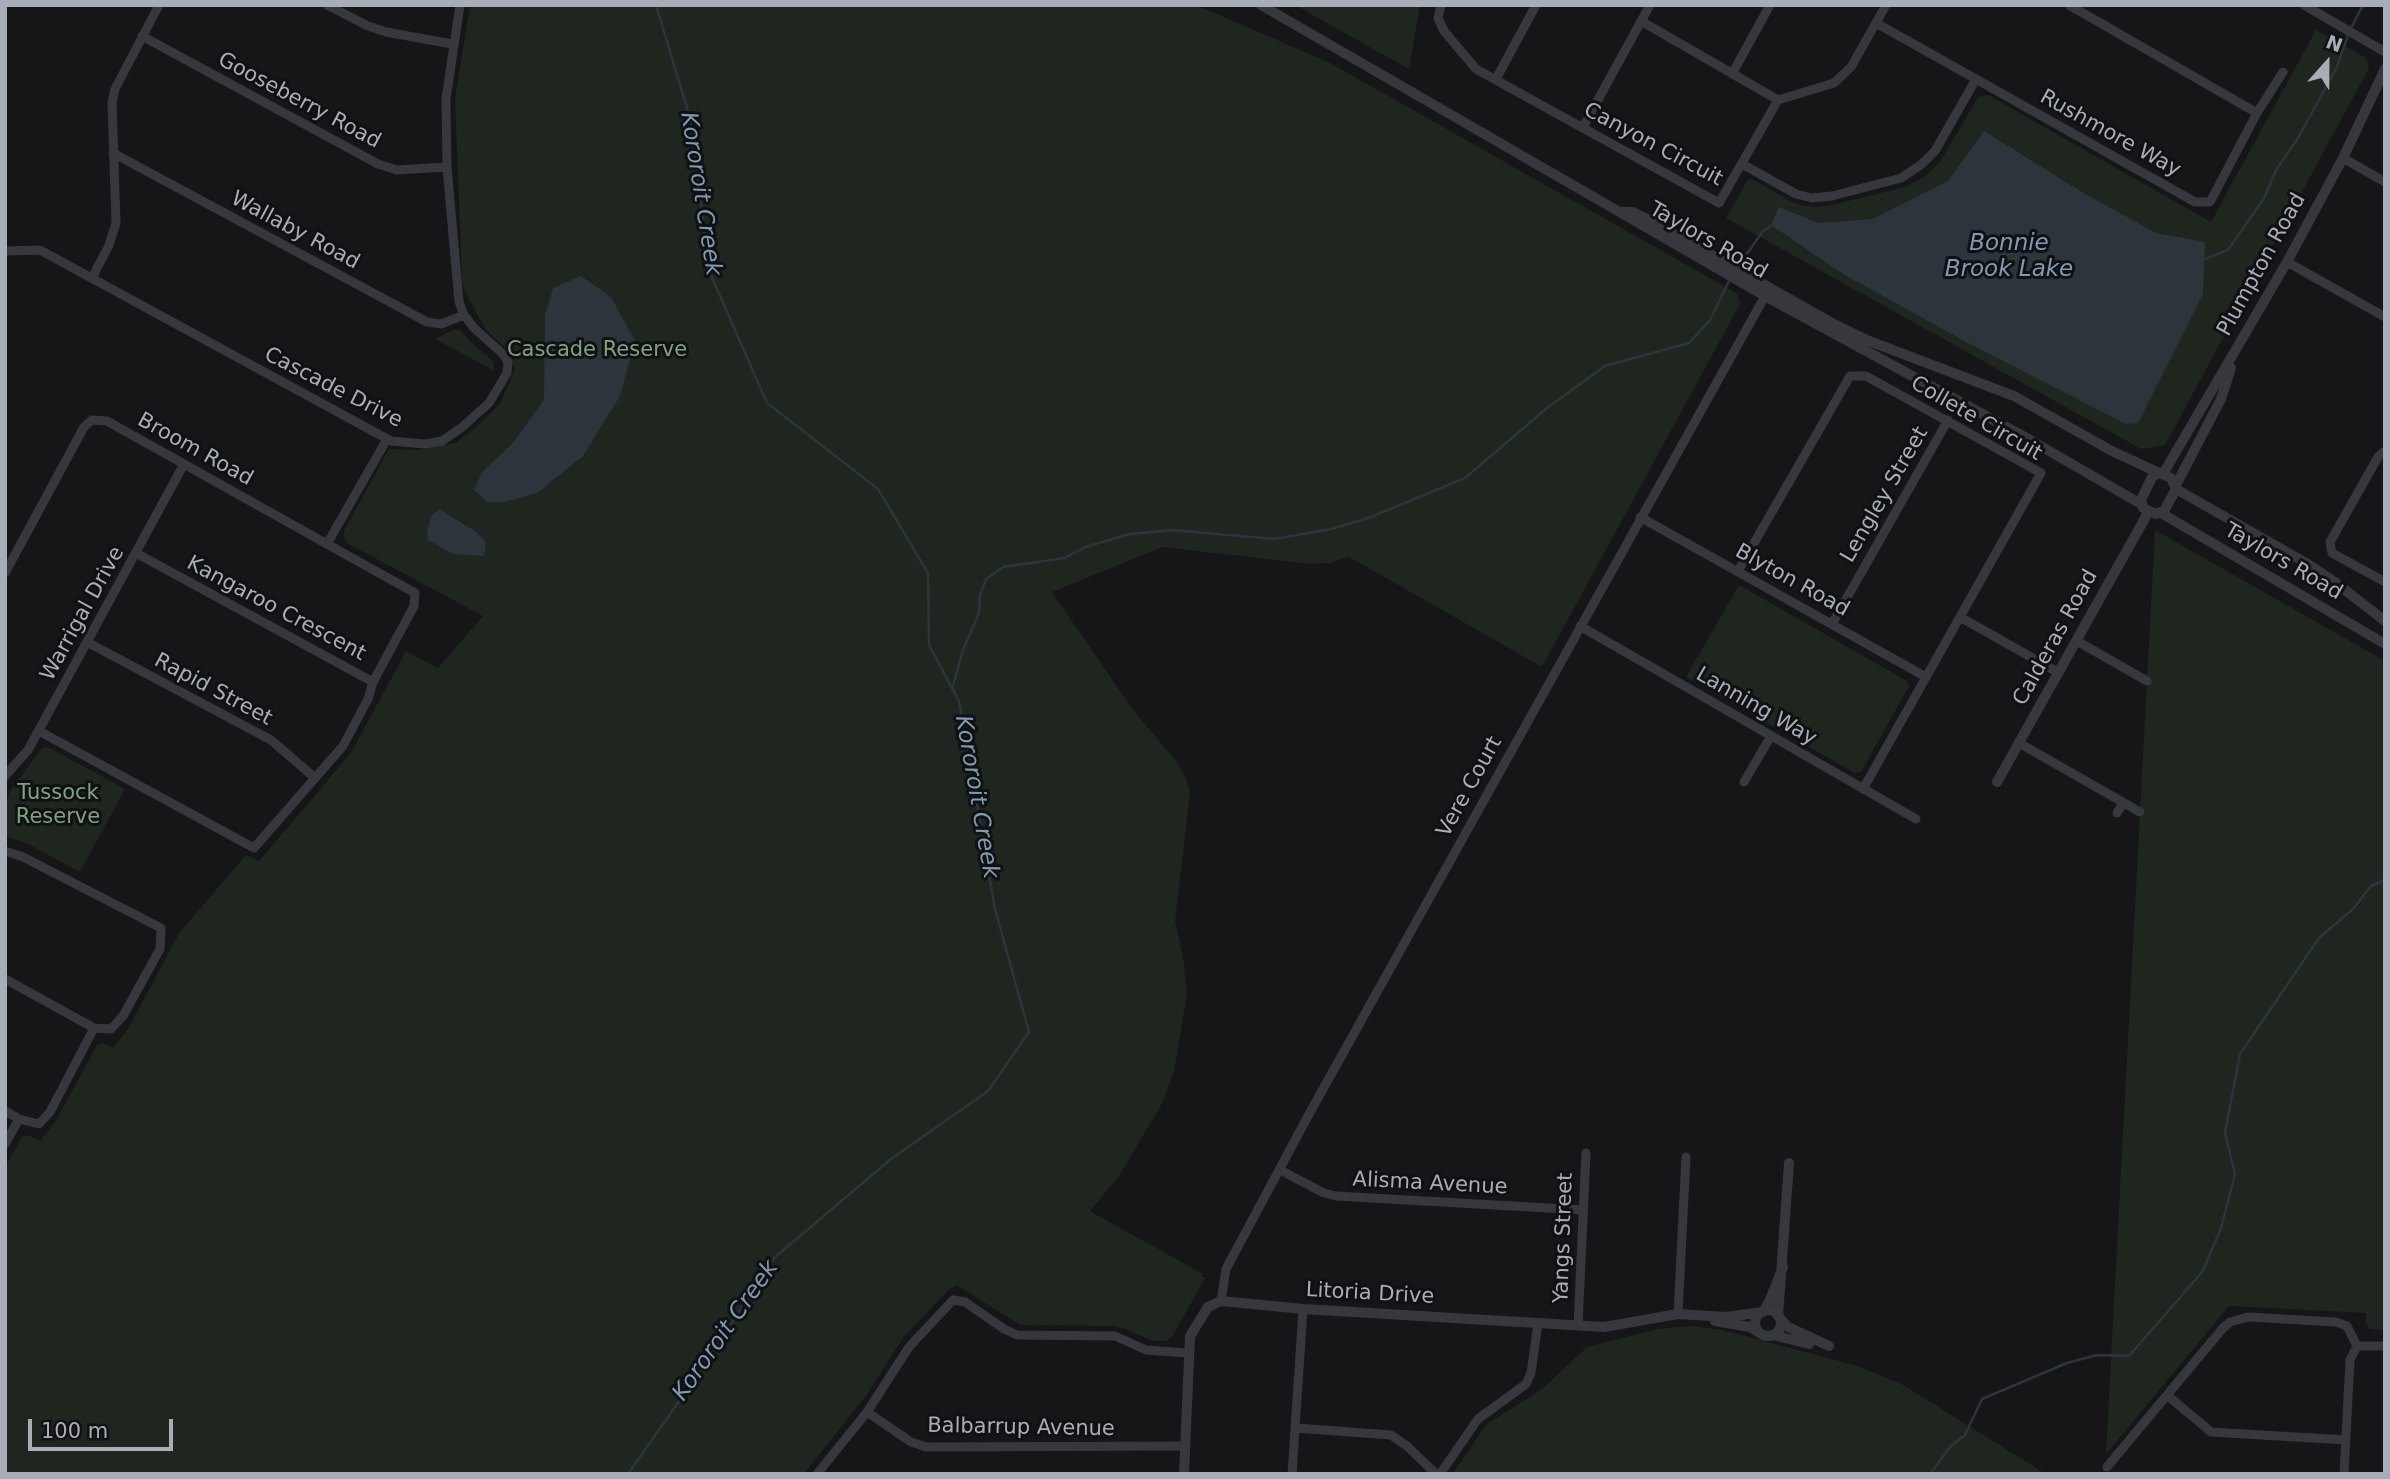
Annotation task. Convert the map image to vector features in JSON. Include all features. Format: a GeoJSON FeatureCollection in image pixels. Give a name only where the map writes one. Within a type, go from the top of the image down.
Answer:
{"type":"FeatureCollection","features":[{"type":"Feature","properties":{"kind":"street"},"geometry":{"type":"LineString","coordinates":[[92,278],[109,245],[116,223],[112,103],[115,89],[159,5]]}},
{"type":"Feature","properties":{"kind":"street"},"geometry":{"type":"LineString","coordinates":[[327,5],[386,32],[453,44]]}},
{"type":"Feature","properties":{"kind":"street","name":"Cascade Drive"},"geometry":{"type":"LineString","coordinates":[[5,251],[40,250],[387,439],[406,444],[442,440],[461,428],[489,403],[507,373],[508,363],[504,355],[486,341],[464,315],[457,290],[447,167],[446,99],[460,5]]}},
{"type":"Feature","properties":{"kind":"street","name":"Taylors Road"},"geometry":{"type":"LineString","coordinates":[[1261,5],[1765,296],[2032,441],[2145,507]]}},
{"type":"Feature","properties":{"kind":"street","name":"Canyon Circuit"},"geometry":{"type":"LineString","coordinates":[[1441,5],[1438,18],[1444,31],[1476,69],[1719,203],[1778,100]]}},
{"type":"Feature","properties":{"kind":"street"},"geometry":{"type":"LineString","coordinates":[[1496,79],[1536,5]]}},
{"type":"Feature","properties":{"kind":"street"},"geometry":{"type":"LineString","coordinates":[[1583,127],[1650,5]]}},
{"type":"Feature","properties":{"kind":"street"},"geometry":{"type":"LineString","coordinates":[[1732,74],[1770,5]]}},
{"type":"Feature","properties":{"kind":"street"},"geometry":{"type":"LineString","coordinates":[[1641,22],[1778,100],[1834,83],[1850,68],[1886,5]]}},
{"type":"Feature","properties":{"kind":"street"},"geometry":{"type":"LineString","coordinates":[[2069,5],[2257,113],[2283,72]]}},
{"type":"Feature","properties":{"kind":"street"},"geometry":{"type":"LineString","coordinates":[[2304,5],[2317,8],[2385,52]]}},
{"type":"Feature","properties":{"kind":"street"},"geometry":{"type":"LineString","coordinates":[[1742,164],[1796,194],[1812,198],[1832,196],[1902,178],[1935,151],[1976,79],[1876,23]]}},
{"type":"Feature","properties":{"kind":"street","name":"Gooseberry Road"},"geometry":{"type":"LineString","coordinates":[[142,36],[378,164],[397,170],[447,167]]}},
{"type":"Feature","properties":{"kind":"street","name":"Plumpton Road"},"geometry":{"type":"LineString","coordinates":[[2145,507],[2152,477],[2161,474],[2287,262],[2343,158],[2385,69]]}},
{"type":"Feature","properties":{"kind":"street","name":"Rushmore Way"},"geometry":{"type":"LineString","coordinates":[[1976,79],[2195,202],[2210,202],[2257,113]]}},
{"type":"Feature","properties":{"kind":"street","name":"Wallaby Road"},"geometry":{"type":"LineString","coordinates":[[113,153],[427,322],[441,324],[464,315]]}},
{"type":"Feature","properties":{"kind":"street"},"geometry":{"type":"LineString","coordinates":[[2343,158],[2385,182]]}},
{"type":"Feature","properties":{"kind":"street"},"geometry":{"type":"LineString","coordinates":[[1619,212],[1633,212],[1657,223],[1834,324],[1869,341],[2014,396],[2112,451],[2171,478],[2176,487],[2306,563],[2385,621]]}},
{"type":"Feature","properties":{"kind":"street"},"geometry":{"type":"LineString","coordinates":[[2287,262],[2385,317]]}},
{"type":"Feature","properties":{"kind":"street","name":"Vere Court"},"geometry":{"type":"LineString","coordinates":[[1221,1301],[1226,1269],[1308,1116],[1765,296]]}},
{"type":"Feature","properties":{"kind":"street"},"geometry":{"type":"LineString","coordinates":[[2145,507],[2161,513],[2221,398],[2237,349]]}},
{"type":"Feature","properties":{"kind":"street","name":"Collete Circuit"},"geometry":{"type":"LineString","coordinates":[[1738,571],[1850,376],[1866,376],[2041,473],[1863,789]]}},
{"type":"Feature","properties":{"kind":"street","name":"Broom Road"},"geometry":{"type":"LineString","coordinates":[[5,573],[88,422],[99,419],[107,421],[415,593],[414,606],[373,682]]}},
{"type":"Feature","properties":{"kind":"street","name":"Lengley Street"},"geometry":{"type":"LineString","coordinates":[[1832,624],[1948,420]]}},
{"type":"Feature","properties":{"kind":"street"},"geometry":{"type":"LineString","coordinates":[[327,544],[387,439]]}},
{"type":"Feature","properties":{"kind":"street"},"geometry":{"type":"LineString","coordinates":[[2385,451],[2378,457],[2330,542],[2332,553],[2385,582]]}},
{"type":"Feature","properties":{"kind":"street","name":"Warrigal Drive"},"geometry":{"type":"LineString","coordinates":[[5,776],[28,750],[39,731],[184,464]]}},
{"type":"Feature","properties":{"kind":"street","name":"Calderas Road"},"geometry":{"type":"LineString","coordinates":[[1997,782],[2077,641],[2145,507]]}},
{"type":"Feature","properties":{"kind":"street","name":"Taylors Road"},"geometry":{"type":"LineString","coordinates":[[2161,513],[2385,644]]}},
{"type":"Feature","properties":{"kind":"street","name":"Blyton Road"},"geometry":{"type":"LineString","coordinates":[[1640,517],[1926,677]]}},
{"type":"Feature","properties":{"kind":"street","name":"Kangaroo Crescent"},"geometry":{"type":"LineString","coordinates":[[39,731],[254,848],[343,746],[368,699],[373,682],[136,553]]}},
{"type":"Feature","properties":{"kind":"street"},"geometry":{"type":"LineString","coordinates":[[1959,617],[2059,673]]}},
{"type":"Feature","properties":{"kind":"street","name":"Lanning Way"},"geometry":{"type":"LineString","coordinates":[[1580,626],[1916,819]]}},
{"type":"Feature","properties":{"kind":"street"},"geometry":{"type":"LineString","coordinates":[[2077,641],[2147,681]]}},
{"type":"Feature","properties":{"kind":"street","name":"Rapid Street"},"geometry":{"type":"LineString","coordinates":[[87,642],[271,740],[315,778]]}},
{"type":"Feature","properties":{"kind":"street"},"geometry":{"type":"LineString","coordinates":[[1744,782],[1770,736]]}},
{"type":"Feature","properties":{"kind":"street"},"geometry":{"type":"LineString","coordinates":[[2019,743],[2140,812]]}},
{"type":"Feature","properties":{"kind":"street"},"geometry":{"type":"LineString","coordinates":[[2117,813],[2123,803]]}},
{"type":"Feature","properties":{"kind":"street"},"geometry":{"type":"LineString","coordinates":[[5,851],[23,857],[160,928],[160,949],[123,1016],[111,1029],[94,1028],[5,979]]}},
{"type":"Feature","properties":{"kind":"street"},"geometry":{"type":"LineString","coordinates":[[5,1111],[19,1119],[39,1124],[50,1112],[94,1028]]}},
{"type":"Feature","properties":{"kind":"street"},"geometry":{"type":"LineString","coordinates":[[5,1144],[19,1119]]}},
{"type":"Feature","properties":{"kind":"street","name":"Yangs Street"},"geometry":{"type":"LineString","coordinates":[[1578,1325],[1586,1153]]}},
{"type":"Feature","properties":{"kind":"street"},"geometry":{"type":"LineString","coordinates":[[1678,1314],[1686,1157]]}},
{"type":"Feature","properties":{"kind":"street"},"geometry":{"type":"LineString","coordinates":[[1773,1335],[1779,1329],[1789,1163]]}},
{"type":"Feature","properties":{"kind":"street","name":"Alisma Avenue"},"geometry":{"type":"LineString","coordinates":[[1280,1170],[1335,1196],[1583,1210]]}},
{"type":"Feature","properties":{"kind":"street"},"geometry":{"type":"LineString","coordinates":[[1758,1332],[1755,1320],[1769,1302],[1783,1267]]}},
{"type":"Feature","properties":{"kind":"street"},"geometry":{"type":"LineString","coordinates":[[817,1474],[867,1412],[909,1347],[953,1300],[965,1302],[1003,1329],[1017,1335],[1115,1336],[1146,1350],[1188,1353]]}},
{"type":"Feature","properties":{"kind":"street"},"geometry":{"type":"LineString","coordinates":[[1184,1474],[1190,1336],[1208,1307],[1221,1301]]}},
{"type":"Feature","properties":{"kind":"street","name":"Litoria Drive"},"geometry":{"type":"LineString","coordinates":[[1221,1301],[1303,1309],[1604,1327],[1678,1314],[1741,1316],[1771,1311],[1788,1327],[1829,1346],[1814,1346],[1773,1335],[1765,1336],[1750,1327],[1720,1323],[1702,1316]]}},
{"type":"Feature","properties":{"kind":"street"},"geometry":{"type":"LineString","coordinates":[[1292,1474],[1303,1309]]}},
{"type":"Feature","properties":{"kind":"street"},"geometry":{"type":"LineString","coordinates":[[2107,1467],[2223,1328],[2239,1318],[2342,1323],[2350,1330],[2357,1346]]}},
{"type":"Feature","properties":{"kind":"street"},"geometry":{"type":"LineString","coordinates":[[1296,1428],[1391,1436],[1407,1446],[1438,1474],[1478,1419],[1526,1384],[1531,1373],[1538,1323]]}},
{"type":"Feature","properties":{"kind":"street"},"geometry":{"type":"LineString","coordinates":[[2357,1346],[2385,1346]]}},
{"type":"Feature","properties":{"kind":"street"},"geometry":{"type":"LineString","coordinates":[[2344,1474],[2350,1360],[2357,1346]]}},
{"type":"Feature","properties":{"kind":"street"},"geometry":{"type":"LineString","coordinates":[[2167,1395],[2211,1432],[2346,1440]]}},
{"type":"Feature","properties":{"kind":"street","name":"Balbarrup Avenue"},"geometry":{"type":"LineString","coordinates":[[867,1412],[911,1442],[926,1447],[1185,1446]]}},
{"type":"Feature","properties":{"kind":"green space","name":"Cascade Reserve"},"geometry":{"type":"Polygon","coordinates":[[[470,5],[1196,5],[1330,63],[1738,294],[1740,304],[1542,667],[1349,557],[1330,563],[1310,564],[1163,547],[1052,592],[1133,710],[1177,762],[1190,793],[1175,921],[1183,956],[1187,993],[1174,1071],[1163,1102],[1119,1176],[1090,1211],[1203,1274],[1201,1276],[1205,1278],[1172,1337],[1166,1341],[1152,1341],[1113,1326],[1020,1325],[957,1285],[949,1289],[903,1338],[868,1393],[804,1474],[5,1474],[5,1167],[22,1137],[28,1135],[40,1141],[55,1122],[97,1045],[103,1043],[113,1048],[128,1029],[180,932],[246,855],[259,861],[351,753],[406,651],[438,668],[483,616],[347,543],[343,535],[389,449],[417,450],[455,443],[500,404],[515,369],[507,350],[486,330],[465,292],[462,280],[455,98],[470,5]]]}},
{"type":"Feature","properties":{"kind":"green space"},"geometry":{"type":"Polygon","coordinates":[[[1295,5],[1420,5],[1409,69],[1295,5]]]}},
{"type":"Feature","properties":{"kind":"green space"},"geometry":{"type":"Polygon","coordinates":[[[2316,30],[2366,58],[2369,68],[2165,445],[2141,449],[1726,218],[1747,181],[1752,179],[1794,203],[1813,207],[1828,206],[1905,187],[1924,177],[1940,162],[1978,97],[1988,95],[2211,222],[2316,30]]]}},
{"type":"Feature","properties":{"kind":"green space"},"geometry":{"type":"Polygon","coordinates":[[[455,329],[461,331],[492,360],[493,370],[435,339],[455,329]]]}},
{"type":"Feature","properties":{"kind":"green space"},"geometry":{"type":"Polygon","coordinates":[[[2155,530],[2385,661],[2385,1330],[2370,1329],[2366,1324],[2366,1313],[2229,1306],[2106,1454],[2155,530]]]}},
{"type":"Feature","properties":{"kind":"green space"},"geometry":{"type":"Polygon","coordinates":[[[1739,585],[1907,681],[1909,686],[1861,772],[1855,773],[1686,677],[1739,585]]]}},
{"type":"Feature","properties":{"kind":"green space","name":"Tussock Reserve"},"geometry":{"type":"Polygon","coordinates":[[[48,747],[125,789],[80,872],[28,844],[5,836],[5,806],[10,791],[42,748],[48,747]]]}},
{"type":"Feature","properties":{"kind":"green space"},"geometry":{"type":"Polygon","coordinates":[[[1691,1326],[1722,1330],[1858,1366],[1903,1385],[2046,1474],[1452,1474],[1487,1424],[1542,1389],[1587,1347],[1658,1329],[1691,1326]]]}},
{"type":"Feature","properties":{"kind":"water","name":"Bonnie Brook Lake"},"geometry":{"type":"Polygon","coordinates":[[[1984,131],[2080,191],[2156,233],[2205,242],[2203,294],[2138,423],[2126,424],[1968,343],[1845,275],[1771,225],[1779,207],[1818,223],[1873,219],[1948,181],[1984,131]]]}},
{"type":"Feature","properties":{"kind":"water"},"geometry":{"type":"Polygon","coordinates":[[[581,276],[611,297],[635,341],[620,396],[583,456],[537,493],[504,502],[488,502],[474,490],[482,472],[512,444],[544,400],[545,316],[553,288],[581,276]]]}},
{"type":"Feature","properties":{"kind":"water"},"geometry":{"type":"Polygon","coordinates":[[[440,509],[476,532],[486,542],[484,556],[453,554],[428,540],[427,530],[432,515],[440,509]]]}},
{"type":"Feature","properties":{"kind":"waterway","name":"Kororoit Creek"},"geometry":{"type":"LineString","coordinates":[[628,1474],[706,1363],[774,1258],[891,1159],[988,1091],[1029,1032],[995,909],[959,701],[929,645],[928,573],[878,489],[767,403],[710,273],[690,118],[656,5]]}},
{"type":"Feature","properties":{"kind":"waterway"},"geometry":{"type":"LineString","coordinates":[[2202,260],[2228,250],[2264,198],[2276,170],[2298,138],[2337,67],[2349,32],[2363,5]]}},
{"type":"Feature","properties":{"kind":"waterway"},"geometry":{"type":"LineString","coordinates":[[1739,265],[1763,231],[1772,225]]}},
{"type":"Feature","properties":{"kind":"waterway"},"geometry":{"type":"LineString","coordinates":[[952,689],[963,650],[979,613],[980,595],[986,579],[1003,567],[1065,558],[1085,547],[1130,534],[1172,530],[1274,539],[1332,529],[1371,517],[1465,478],[1547,408],[1605,366],[1689,343],[1710,320],[1730,279]]}},
{"type":"Feature","properties":{"kind":"waterway"},"geometry":{"type":"LineString","coordinates":[[1930,1474],[1950,1447],[1965,1435],[1982,1399],[2067,1363],[2097,1355],[2129,1356],[2203,1271],[2221,1228],[2235,1174],[2225,1133],[2240,1054],[2319,938],[2353,909],[2371,886],[2385,880]]}}]}
